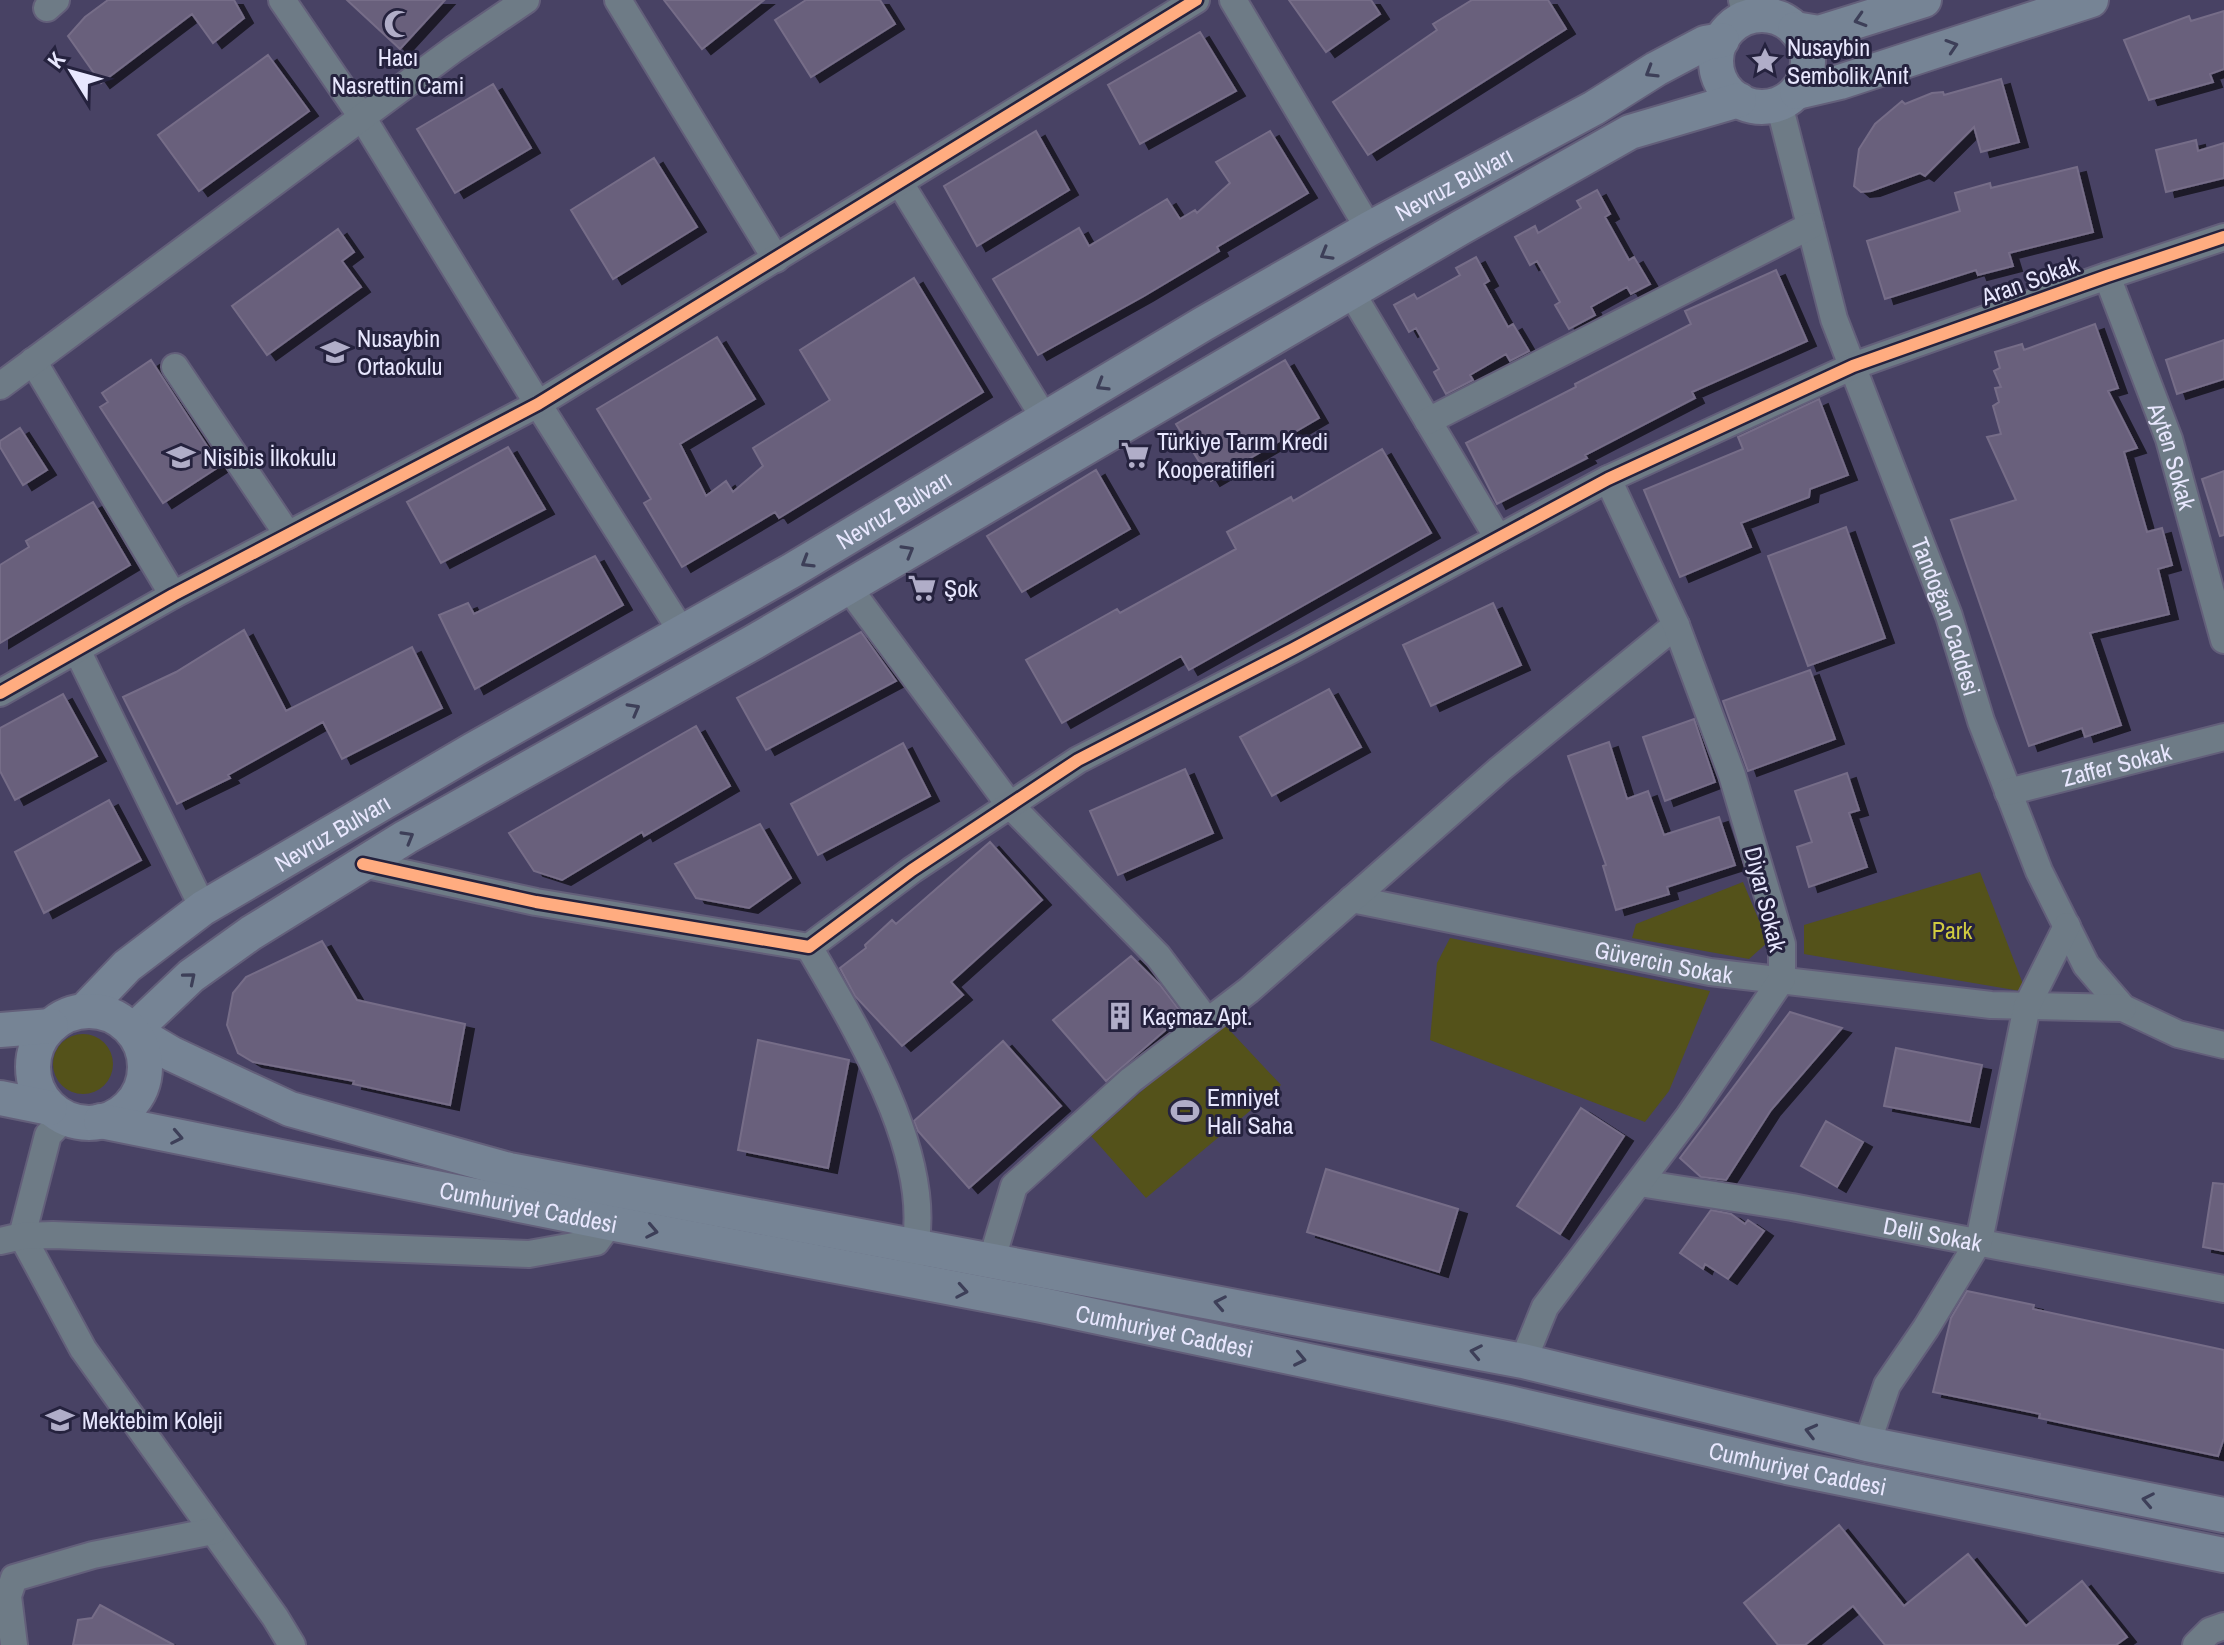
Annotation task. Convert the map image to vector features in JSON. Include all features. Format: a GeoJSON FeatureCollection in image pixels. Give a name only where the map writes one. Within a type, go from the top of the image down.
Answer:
{"type":"FeatureCollection","features":[{"type":"Feature","properties":{"kind":"main road"},"geometry":{"type":"LineString","coordinates":[[1924,0],[1819,33],[1795,29],[1774,17],[1744,9],[1722,40],[1717,54],[1717,69],[1722,83],[1739,100],[1757,107],[2091,0]]}},
{"type":"Feature","properties":{"kind":"main road"},"geometry":{"type":"LineString","coordinates":[[1788,98],[1805,78],[1809,63],[1806,47],[1795,29]]}},
{"type":"Feature","properties":{"kind":"main road","name":"Nevruz Bulvarı"},"geometry":{"type":"LineString","coordinates":[[85,1010],[127,966],[203,908],[473,750],[791,571],[1369,229],[1594,108],[1656,69],[1705,43],[1722,40]]}},
{"type":"Feature","properties":{"kind":"main road","name":"Nevruz Bulvarı"},"geometry":{"type":"LineString","coordinates":[[133,1031],[191,976],[251,933],[363,864],[848,587],[1630,132],[1739,100]]}},
{"type":"Feature","properties":{"kind":"main road"},"geometry":{"type":"LineString","coordinates":[[58,1113],[39,1093],[33,1076],[34,1058],[40,1040],[51,1026],[67,1015],[85,1010],[103,1012],[172,1054],[290,1109],[509,1170],[1523,1361],[1867,1444],[2224,1515]]}},
{"type":"Feature","properties":{"kind":"main road"},"geometry":{"type":"LineString","coordinates":[[0,1030],[51,1026]]}},
{"type":"Feature","properties":{"kind":"main road"},"geometry":{"type":"LineString","coordinates":[[0,1098],[83,1123],[101,1121],[119,1114],[133,1102],[142,1085],[145,1066],[142,1048],[133,1031]]}},
{"type":"Feature","properties":{"kind":"main road","name":"Cumhuriyet Caddesi"},"geometry":{"type":"LineString","coordinates":[[101,1121],[1073,1312],[1509,1403],[1787,1467],[2224,1555]]}},
{"type":"Feature","properties":{"kind":"street"},"geometry":{"type":"LineString","coordinates":[[282,0],[362,117],[682,632]]}},
{"type":"Feature","properties":{"kind":"street"},"geometry":{"type":"LineString","coordinates":[[0,386],[454,49],[526,0]]}},
{"type":"Feature","properties":{"kind":"street"},"geometry":{"type":"LineString","coordinates":[[618,0],[776,259]]}},
{"type":"Feature","properties":{"kind":"street"},"geometry":{"type":"LineString","coordinates":[[0,693],[173,595],[538,404],[1196,0]]}},
{"type":"Feature","properties":{"kind":"street"},"geometry":{"type":"LineString","coordinates":[[1233,0],[1369,229]]}},
{"type":"Feature","properties":{"kind":"street","name":"Tandoğan Caddesi"},"geometry":{"type":"LineString","coordinates":[[1788,98],[1810,226],[1834,319],[1949,616],[1981,721],[2039,871],[2086,965],[2123,1008],[2178,1034],[2224,1045]]}},
{"type":"Feature","properties":{"kind":"street"},"geometry":{"type":"LineString","coordinates":[[900,183],[1045,419]]}},
{"type":"Feature","properties":{"kind":"street"},"geometry":{"type":"LineString","coordinates":[[1428,421],[1810,226]]}},
{"type":"Feature","properties":{"kind":"street","name":"Aran Sokak"},"geometry":{"type":"LineString","coordinates":[[809,947],[912,870],[1078,760],[1608,479],[1853,366],[2224,237]]}},
{"type":"Feature","properties":{"kind":"street","name":"Ayten Sokak"},"geometry":{"type":"LineString","coordinates":[[2107,276],[2169,439],[2224,640]]}},
{"type":"Feature","properties":{"kind":"street"},"geometry":{"type":"LineString","coordinates":[[1351,292],[1498,538]]}},
{"type":"Feature","properties":{"kind":"street"},"geometry":{"type":"LineString","coordinates":[[33,361],[173,595]]}},
{"type":"Feature","properties":{"kind":"street"},"geometry":{"type":"LineString","coordinates":[[175,367],[288,535]]}},
{"type":"Feature","properties":{"kind":"street","name":"Diyar Sokak"},"geometry":{"type":"LineString","coordinates":[[1523,1361],[1545,1307],[1689,1116],[1782,979],[1782,944],[1732,775],[1676,625],[1608,479]]}},
{"type":"Feature","properties":{"kind":"street"},"geometry":{"type":"LineString","coordinates":[[848,587],[1009,804],[1158,956],[1207,1021]]}},
{"type":"Feature","properties":{"kind":"street"},"geometry":{"type":"LineString","coordinates":[[992,1259],[1014,1186],[1131,1080],[1249,990],[1500,769],[1676,625]]}},
{"type":"Feature","properties":{"kind":"street"},"geometry":{"type":"LineString","coordinates":[[77,650],[203,908]]}},
{"type":"Feature","properties":{"kind":"street","name":"Zaffer Sokak"},"geometry":{"type":"LineString","coordinates":[[2008,792],[2224,737]]}},
{"type":"Feature","properties":{"kind":"street"},"geometry":{"type":"LineString","coordinates":[[363,864],[536,902],[809,947],[835,991],[893,1106],[916,1184],[916,1246],[905,1280]]}},
{"type":"Feature","properties":{"kind":"street","name":"Güvercin Sokak"},"geometry":{"type":"LineString","coordinates":[[1352,899],[1710,972],[1991,1005],[2123,1008]]}},
{"type":"Feature","properties":{"kind":"street"},"geometry":{"type":"LineString","coordinates":[[1867,1444],[1887,1385],[1979,1241],[2027,1006],[2067,926]]}},
{"type":"Feature","properties":{"kind":"street"},"geometry":{"type":"LineString","coordinates":[[11,1238],[58,1113]]}},
{"type":"Feature","properties":{"kind":"street","name":"Delil Sokak"},"geometry":{"type":"LineString","coordinates":[[1639,1183],[1792,1207],[2224,1289]]}},
{"type":"Feature","properties":{"kind":"street"},"geometry":{"type":"LineString","coordinates":[[11,1238],[529,1254],[596,1242],[610,1223]]}},
{"type":"Feature","properties":{"kind":"street"},"geometry":{"type":"LineString","coordinates":[[11,1238],[83,1349],[292,1645]]}},
{"type":"Feature","properties":{"kind":"street"},"geometry":{"type":"LineString","coordinates":[[14,1645],[8,1596],[14,1578],[93,1555],[213,1531]]}},
{"type":"Feature","properties":{"kind":"street"},"geometry":{"type":"LineString","coordinates":[[2196,1645],[2210,1631],[2224,1626]]}},
{"type":"Feature","properties":{"kind":"green space","name":"Park"},"geometry":{"type":"Polygon","coordinates":[[[1980,872],[2026,992],[1804,954],[1804,925],[1980,872]]]}},
{"type":"Feature","properties":{"kind":"green space"},"geometry":{"type":"Polygon","coordinates":[[[1743,882],[1768,942],[1749,959],[1632,938],[1636,924],[1743,882]]]}},
{"type":"Feature","properties":{"kind":"green space"},"geometry":{"type":"Polygon","coordinates":[[[1450,938],[1710,991],[1669,1091],[1645,1122],[1430,1040],[1437,963],[1450,938]]]}},
{"type":"Feature","properties":{"kind":"green space","name":"Emniyet Halı Saha"},"geometry":{"type":"Polygon","coordinates":[[[1221,1021],[1281,1085],[1146,1198],[1091,1136],[1221,1021]]]}},
{"type":"Feature","properties":{"kind":"green space"},"geometry":{"type":"Polygon","coordinates":[[[83,1034],[94,1036],[104,1043],[111,1053],[111,1075],[104,1085],[94,1092],[83,1094],[72,1092],[62,1085],[55,1075],[53,1064],[55,1053],[62,1043],[72,1036],[83,1034]]]}},
{"type":"Feature","properties":{"kind":"building"},"geometry":{"type":"Polygon","coordinates":[[[108,0],[234,0],[244,18],[213,43],[192,14],[101,83],[68,36],[85,17],[108,0]]]}},
{"type":"Feature","properties":{"kind":"building","name":"Hacı Nasrettin Cami"},"geometry":{"type":"Polygon","coordinates":[[[347,0],[445,0],[400,49],[347,0]]]}},
{"type":"Feature","properties":{"kind":"building"},"geometry":{"type":"Polygon","coordinates":[[[664,0],[764,0],[702,49],[664,0]]]}},
{"type":"Feature","properties":{"kind":"building"},"geometry":{"type":"Polygon","coordinates":[[[806,0],[880,0],[895,24],[811,77],[775,20],[806,0]]]}},
{"type":"Feature","properties":{"kind":"building"},"geometry":{"type":"Polygon","coordinates":[[[1289,0],[1371,0],[1380,14],[1326,52],[1289,0]]]}},
{"type":"Feature","properties":{"kind":"building"},"geometry":{"type":"Polygon","coordinates":[[[1472,0],[1548,0],[1566,29],[1368,155],[1333,102],[1437,30],[1433,24],[1472,0]]]}},
{"type":"Feature","properties":{"kind":"building"},"geometry":{"type":"Polygon","coordinates":[[[2224,11],[2224,69],[2210,74],[2213,82],[2149,100],[2124,40],[2189,16],[2191,21],[2224,11]]]}},
{"type":"Feature","properties":{"kind":"building"},"geometry":{"type":"Polygon","coordinates":[[[1200,32],[1236,91],[1140,144],[1108,85],[1200,32]]]}},
{"type":"Feature","properties":{"kind":"building"},"geometry":{"type":"Polygon","coordinates":[[[268,55],[309,111],[199,191],[158,135],[268,55]]]}},
{"type":"Feature","properties":{"kind":"building"},"geometry":{"type":"Polygon","coordinates":[[[2001,79],[2019,142],[1981,152],[1974,127],[1925,176],[1920,173],[1871,191],[1861,192],[1854,186],[1859,149],[1875,124],[1902,101],[1905,104],[1932,93],[1943,92],[1944,95],[2001,79]]]}},
{"type":"Feature","properties":{"kind":"building"},"geometry":{"type":"Polygon","coordinates":[[[493,84],[531,148],[455,193],[417,129],[493,84]]]}},
{"type":"Feature","properties":{"kind":"building"},"geometry":{"type":"Polygon","coordinates":[[[1036,131],[1069,190],[977,246],[944,186],[1036,131]]]}},
{"type":"Feature","properties":{"kind":"building"},"geometry":{"type":"Polygon","coordinates":[[[1270,131],[1308,193],[1217,247],[1219,251],[1144,296],[1038,355],[993,279],[1079,228],[1089,246],[1167,199],[1180,219],[1195,210],[1197,213],[1230,183],[1216,162],[1270,131]]]}},
{"type":"Feature","properties":{"kind":"building"},"geometry":{"type":"Polygon","coordinates":[[[2196,140],[2198,151],[2224,143],[2224,178],[2166,192],[2156,150],[2196,140]]]}},
{"type":"Feature","properties":{"kind":"building"},"geometry":{"type":"Polygon","coordinates":[[[654,158],[697,227],[613,279],[571,210],[654,158]]]}},
{"type":"Feature","properties":{"kind":"building"},"geometry":{"type":"Polygon","coordinates":[[[2077,167],[2093,232],[2009,253],[2013,266],[1978,275],[1976,270],[1885,299],[1867,241],[1960,211],[1955,193],[1990,183],[1991,188],[2077,167]]]}},
{"type":"Feature","properties":{"kind":"building"},"geometry":{"type":"Polygon","coordinates":[[[1597,190],[1610,214],[1605,217],[1629,260],[1634,257],[1650,284],[1631,294],[1627,287],[1591,307],[1595,315],[1569,329],[1555,305],[1560,302],[1537,261],[1530,265],[1515,237],[1535,226],[1538,233],[1581,208],[1577,201],[1597,190]]]}},
{"type":"Feature","properties":{"kind":"building"},"geometry":{"type":"Polygon","coordinates":[[[338,229],[354,252],[342,261],[361,287],[267,355],[232,306],[338,229]]]}},
{"type":"Feature","properties":{"kind":"building"},"geometry":{"type":"Polygon","coordinates":[[[1476,257],[1489,281],[1484,284],[1508,327],[1513,324],[1529,351],[1510,361],[1506,354],[1470,375],[1473,380],[1446,394],[1434,372],[1439,369],[1416,328],[1409,332],[1394,305],[1414,294],[1417,299],[1460,275],[1456,268],[1476,257]]]}},
{"type":"Feature","properties":{"kind":"building"},"geometry":{"type":"Polygon","coordinates":[[[1776,270],[1807,341],[1692,392],[1695,398],[1497,504],[1466,443],[1691,324],[1685,311],[1776,270]]]}},
{"type":"Feature","properties":{"kind":"building"},"geometry":{"type":"Polygon","coordinates":[[[914,278],[983,392],[779,518],[775,512],[682,567],[644,503],[651,499],[597,409],[717,337],[755,399],[680,444],[706,496],[726,481],[733,492],[763,466],[753,448],[830,400],[800,350],[914,278]]]}},
{"type":"Feature","properties":{"kind":"building"},"geometry":{"type":"Polygon","coordinates":[[[2095,324],[2118,388],[2108,391],[2137,448],[2124,452],[2147,532],[2162,528],[2172,565],[2158,569],[2169,614],[2090,633],[2121,725],[2085,737],[2082,728],[2029,746],[1951,520],[2016,500],[1987,437],[2001,434],[1993,406],[1999,402],[1995,388],[2001,387],[1994,371],[2000,368],[1995,352],[2022,344],[2024,350],[2095,324]]]}},
{"type":"Feature","properties":{"kind":"building"},"geometry":{"type":"Polygon","coordinates":[[[2224,340],[2224,379],[2177,394],[2166,360],[2224,340]]]}},
{"type":"Feature","properties":{"kind":"building"},"geometry":{"type":"Polygon","coordinates":[[[151,360],[220,466],[163,503],[100,407],[108,402],[102,393],[151,360]]]}},
{"type":"Feature","properties":{"kind":"building"},"geometry":{"type":"Polygon","coordinates":[[[1285,360],[1319,418],[1211,481],[1176,424],[1285,360]]]}},
{"type":"Feature","properties":{"kind":"building"},"geometry":{"type":"Polygon","coordinates":[[[1819,399],[1848,475],[1810,489],[1809,497],[1741,523],[1751,547],[1680,577],[1644,490],[1743,449],[1738,437],[1819,399]]]}},
{"type":"Feature","properties":{"kind":"building"},"geometry":{"type":"Polygon","coordinates":[[[20,428],[47,470],[23,485],[0,447],[0,441],[20,428]]]}},
{"type":"Feature","properties":{"kind":"building"},"geometry":{"type":"Polygon","coordinates":[[[508,447],[545,509],[441,563],[407,502],[508,447]]]}},
{"type":"Feature","properties":{"kind":"building"},"geometry":{"type":"Polygon","coordinates":[[[1382,449],[1431,533],[1189,670],[1181,656],[1062,723],[1026,660],[1117,609],[1120,613],[1236,549],[1227,532],[1291,497],[1293,501],[1382,449]]]}},
{"type":"Feature","properties":{"kind":"building"},"geometry":{"type":"Polygon","coordinates":[[[1096,470],[1130,529],[1022,592],[987,536],[1096,470]]]}},
{"type":"Feature","properties":{"kind":"building"},"geometry":{"type":"Polygon","coordinates":[[[2224,471],[2224,535],[2220,536],[2202,479],[2224,471]]]}},
{"type":"Feature","properties":{"kind":"building"},"geometry":{"type":"Polygon","coordinates":[[[93,502],[130,565],[0,643],[0,565],[29,547],[26,541],[93,502]]]}},
{"type":"Feature","properties":{"kind":"building"},"geometry":{"type":"Polygon","coordinates":[[[1846,527],[1885,638],[1808,666],[1768,556],[1846,527]]]}},
{"type":"Feature","properties":{"kind":"building"},"geometry":{"type":"Polygon","coordinates":[[[595,556],[623,605],[475,689],[439,615],[468,603],[474,614],[595,556]]]}},
{"type":"Feature","properties":{"kind":"building"},"geometry":{"type":"Polygon","coordinates":[[[1493,603],[1521,665],[1431,706],[1403,645],[1493,603]]]}},
{"type":"Feature","properties":{"kind":"building"},"geometry":{"type":"Polygon","coordinates":[[[244,630],[286,711],[412,647],[442,708],[342,759],[323,722],[228,775],[230,778],[177,804],[123,697],[176,672],[244,630]]]}},
{"type":"Feature","properties":{"kind":"building"},"geometry":{"type":"Polygon","coordinates":[[[861,632],[896,681],[766,750],[737,698],[861,632]]]}},
{"type":"Feature","properties":{"kind":"building"},"geometry":{"type":"Polygon","coordinates":[[[1810,670],[1835,739],[1748,771],[1723,701],[1810,670]]]}},
{"type":"Feature","properties":{"kind":"building"},"geometry":{"type":"Polygon","coordinates":[[[1329,689],[1361,747],[1272,796],[1240,737],[1329,689]]]}},
{"type":"Feature","properties":{"kind":"building"},"geometry":{"type":"Polygon","coordinates":[[[63,694],[97,756],[15,800],[0,771],[0,728],[63,694]]]}},
{"type":"Feature","properties":{"kind":"building"},"geometry":{"type":"Polygon","coordinates":[[[1694,719],[1715,782],[1665,801],[1643,737],[1694,719]]]}},
{"type":"Feature","properties":{"kind":"building"},"geometry":{"type":"Polygon","coordinates":[[[696,726],[730,786],[644,836],[642,832],[562,880],[534,871],[509,833],[696,726]]]}},
{"type":"Feature","properties":{"kind":"building"},"geometry":{"type":"Polygon","coordinates":[[[1609,742],[1627,799],[1648,791],[1664,835],[1719,817],[1735,865],[1667,887],[1669,894],[1616,910],[1603,866],[1606,865],[1568,756],[1609,742]]]}},
{"type":"Feature","properties":{"kind":"building"},"geometry":{"type":"Polygon","coordinates":[[[903,743],[930,796],[818,855],[791,804],[903,743]]]}},
{"type":"Feature","properties":{"kind":"building"},"geometry":{"type":"Polygon","coordinates":[[[1185,769],[1213,833],[1118,875],[1090,811],[1185,769]]]}},
{"type":"Feature","properties":{"kind":"building"},"geometry":{"type":"Polygon","coordinates":[[[1847,773],[1859,810],[1849,813],[1867,867],[1809,887],[1797,847],[1812,842],[1795,791],[1847,773]]]}},
{"type":"Feature","properties":{"kind":"building"},"geometry":{"type":"Polygon","coordinates":[[[109,800],[141,860],[44,913],[15,852],[109,800]]]}},
{"type":"Feature","properties":{"kind":"building"},"geometry":{"type":"Polygon","coordinates":[[[760,824],[791,878],[749,908],[696,898],[675,864],[760,824]]]}},
{"type":"Feature","properties":{"kind":"building"},"geometry":{"type":"Polygon","coordinates":[[[990,842],[1042,900],[951,982],[963,995],[902,1046],[855,996],[840,968],[866,948],[865,945],[892,920],[896,924],[990,842]]]}},
{"type":"Feature","properties":{"kind":"building"},"geometry":{"type":"Polygon","coordinates":[[[322,941],[357,1000],[465,1024],[450,1105],[353,1084],[354,1081],[253,1062],[238,1053],[227,1025],[233,993],[246,977],[322,941]]]}},
{"type":"Feature","properties":{"kind":"building","name":"Kaçmaz Apt."},"geometry":{"type":"Polygon","coordinates":[[[1131,956],[1160,985],[1183,1015],[1106,1081],[1053,1020],[1131,956]]]}},
{"type":"Feature","properties":{"kind":"building"},"geometry":{"type":"Polygon","coordinates":[[[1790,1012],[1842,1028],[1771,1110],[1726,1180],[1701,1177],[1680,1158],[1790,1012]]]}},
{"type":"Feature","properties":{"kind":"building"},"geometry":{"type":"Polygon","coordinates":[[[758,1040],[849,1060],[828,1168],[738,1150],[758,1040]]]}},
{"type":"Feature","properties":{"kind":"building"},"geometry":{"type":"Polygon","coordinates":[[[1003,1041],[1061,1106],[969,1188],[918,1131],[914,1121],[1003,1041]]]}},
{"type":"Feature","properties":{"kind":"building"},"geometry":{"type":"Polygon","coordinates":[[[1896,1048],[1982,1065],[1970,1122],[1884,1106],[1896,1048]]]}},
{"type":"Feature","properties":{"kind":"building"},"geometry":{"type":"Polygon","coordinates":[[[1581,1108],[1624,1136],[1560,1234],[1517,1206],[1581,1108]]]}},
{"type":"Feature","properties":{"kind":"building"},"geometry":{"type":"Polygon","coordinates":[[[1826,1121],[1863,1142],[1837,1187],[1801,1166],[1826,1121]]]}},
{"type":"Feature","properties":{"kind":"building"},"geometry":{"type":"Polygon","coordinates":[[[1326,1169],[1458,1209],[1439,1272],[1307,1232],[1326,1169]]]}},
{"type":"Feature","properties":{"kind":"building"},"geometry":{"type":"Polygon","coordinates":[[[2213,1183],[2224,1184],[2224,1251],[2203,1247],[2213,1183]]]}},
{"type":"Feature","properties":{"kind":"building"},"geometry":{"type":"Polygon","coordinates":[[[1711,1210],[1731,1214],[1745,1224],[1748,1220],[1764,1231],[1728,1279],[1705,1264],[1703,1269],[1680,1253],[1711,1210]]]}},
{"type":"Feature","properties":{"kind":"building"},"geometry":{"type":"Polygon","coordinates":[[[1967,1291],[2034,1305],[2033,1309],[2224,1350],[2224,1438],[2218,1456],[1933,1392],[1951,1318],[1967,1291]]]}},
{"type":"Feature","properties":{"kind":"building"},"geometry":{"type":"Polygon","coordinates":[[[1839,1525],[1904,1606],[1968,1554],[2026,1626],[2082,1581],[2127,1637],[2116,1645],[1885,1645],[1853,1606],[1805,1645],[1778,1645],[1744,1603],[1839,1525]]]}},
{"type":"Feature","properties":{"kind":"building"},"geometry":{"type":"Polygon","coordinates":[[[100,1605],[174,1645],[73,1645],[78,1620],[92,1618],[100,1605]]]}},
{"type":"Feature","properties":{"kind":"cycle path"},"geometry":{"type":"LineString","coordinates":[[0,693],[173,595],[538,404],[1196,0]]}},
{"type":"Feature","properties":{"kind":"cycle path"},"geometry":{"type":"LineString","coordinates":[[363,864],[536,902],[809,947],[912,870],[1078,760],[1293,649],[1608,479],[1853,366],[2224,237]]}},
{"type":"Feature","properties":{"kind":"place","name":"Hacı Nasrettin Cami"},"geometry":{"type":"Point","coordinates":[398,24]}},
{"type":"Feature","properties":{"kind":"place","name":"Nusaybin Sembolik Anıt"},"geometry":{"type":"Point","coordinates":[1765,61]}},
{"type":"Feature","properties":{"kind":"place","name":"Nusaybin Ortaokulu"},"geometry":{"type":"Point","coordinates":[335,352]}},
{"type":"Feature","properties":{"kind":"place","name":"Türkiye Tarım Kredi Kooperatifleri"},"geometry":{"type":"Point","coordinates":[1135,455]}},
{"type":"Feature","properties":{"kind":"place","name":"Nisibis İlkokulu"},"geometry":{"type":"Point","coordinates":[181,457]}},
{"type":"Feature","properties":{"kind":"place","name":"Şok"},"geometry":{"type":"Point","coordinates":[922,588]}},
{"type":"Feature","properties":{"kind":"place","name":"Kaçmaz Apt."},"geometry":{"type":"Point","coordinates":[1120,1016]}},
{"type":"Feature","properties":{"kind":"place","name":"Emniyet Halı Saha"},"geometry":{"type":"Point","coordinates":[1185,1111]}},
{"type":"Feature","properties":{"kind":"place","name":"Mektebim Koleji"},"geometry":{"type":"Point","coordinates":[60,1420]}}]}
